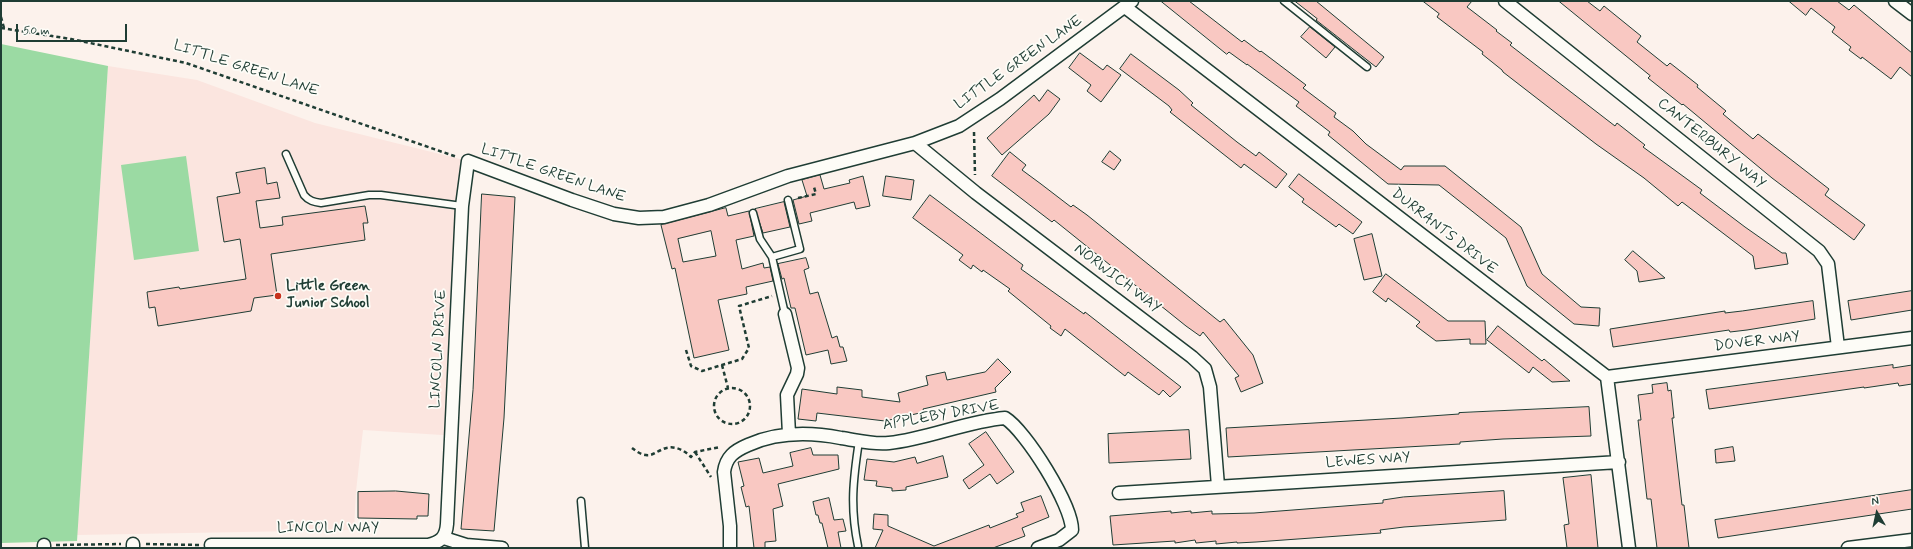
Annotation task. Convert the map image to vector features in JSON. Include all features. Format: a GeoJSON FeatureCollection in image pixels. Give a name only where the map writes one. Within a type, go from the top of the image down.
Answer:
{"type":"FeatureCollection","features":[{"type":"Feature","properties":{"kind":"street","name":"CANTERBURY WAY"},"geometry":{"type":"LineString","coordinates":[[1506,1],[1819,251],[1828,264],[1838,347]]}},
{"type":"Feature","properties":{"kind":"street"},"geometry":{"type":"LineString","coordinates":[[1895,1],[1912,14]]}},
{"type":"Feature","properties":{"kind":"street","name":"LITTLE GREEN LANE"},"geometry":{"type":"LineString","coordinates":[[468,161],[614,214],[639,218],[672,215],[709,205],[788,176],[915,143],[958,126],[973,117],[1128,4]]}},
{"type":"Feature","properties":{"kind":"street","name":"DURRANTS DRIVE"},"geometry":{"type":"LineString","coordinates":[[1128,4],[1607,377]]}},
{"type":"Feature","properties":{"kind":"street","name":"NORWICH WAY"},"geometry":{"type":"LineString","coordinates":[[915,143],[976,193],[1192,357],[1205,370],[1210,386],[1218,486]]}},
{"type":"Feature","properties":{"kind":"street","name":"LINCOLN DRIVE"},"geometry":{"type":"LineString","coordinates":[[444,538],[447,524],[462,206],[468,161]]}},
{"type":"Feature","properties":{"kind":"street"},"geometry":{"type":"LineString","coordinates":[[785,314],[798,368],[795,379],[787,395],[789,434]]}},
{"type":"Feature","properties":{"kind":"street","name":"DOVER WAY"},"geometry":{"type":"LineString","coordinates":[[1607,377],[1912,338]]}},
{"type":"Feature","properties":{"kind":"street"},"geometry":{"type":"LineString","coordinates":[[1607,377],[1619,462],[1628,548]]}},
{"type":"Feature","properties":{"kind":"street","name":"APPLEBY DRIVE"},"geometry":{"type":"LineString","coordinates":[[730,548],[730,526],[724,472],[725,464],[730,455],[739,449],[757,441],[789,434],[815,434],[887,444],[1005,418],[1016,427],[1043,465],[1068,509],[1072,521],[1072,530],[1059,540],[1038,548]]}},
{"type":"Feature","properties":{"kind":"street","name":"LEWES WAY"},"geometry":{"type":"LineString","coordinates":[[1119,492],[1619,462]]}},
{"type":"Feature","properties":{"kind":"street"},"geometry":{"type":"LineString","coordinates":[[444,538],[466,545],[502,548]]}},
{"type":"Feature","properties":{"kind":"street","name":"LINCOLN WAY"},"geometry":{"type":"LineString","coordinates":[[211,545],[428,545],[437,543],[444,538]]}},
{"type":"Feature","properties":{"kind":"street"},"geometry":{"type":"LineString","coordinates":[[1848,548],[1912,540]]}},
{"type":"Feature","properties":{"kind":"lane"},"geometry":{"type":"LineString","coordinates":[[1284,1],[1367,67]]}},
{"type":"Feature","properties":{"kind":"lane"},"geometry":{"type":"LineString","coordinates":[[286,154],[304,196],[308,200],[314,202],[321,203],[381,194],[462,206]]}},
{"type":"Feature","properties":{"kind":"lane"},"geometry":{"type":"LineString","coordinates":[[772,257],[800,248],[788,200]]}},
{"type":"Feature","properties":{"kind":"lane"},"geometry":{"type":"LineString","coordinates":[[753,213],[760,239],[772,257],[785,314]]}},
{"type":"Feature","properties":{"kind":"lane"},"geometry":{"type":"LineString","coordinates":[[858,546],[853,522],[853,480],[859,441]]}},
{"type":"Feature","properties":{"kind":"lane"},"geometry":{"type":"LineString","coordinates":[[581,501],[585,548]]}},
{"type":"Feature","properties":{"kind":"path"},"geometry":{"type":"LineString","coordinates":[[1,17],[2,28]]}},
{"type":"Feature","properties":{"kind":"path","name":"LITTLE GREEN LANE"},"geometry":{"type":"LineString","coordinates":[[2,28],[71,38],[186,63],[468,161]]}},
{"type":"Feature","properties":{"kind":"path"},"geometry":{"type":"LineString","coordinates":[[973,117],[976,193]]}},
{"type":"Feature","properties":{"kind":"path"},"geometry":{"type":"LineString","coordinates":[[788,200],[816,194],[814,187]]}},
{"type":"Feature","properties":{"kind":"path"},"geometry":{"type":"LineString","coordinates":[[686,350],[691,366],[702,371],[742,359],[749,348],[739,306],[780,294]]}},
{"type":"Feature","properties":{"kind":"path"},"geometry":{"type":"LineString","coordinates":[[722,365],[728,388]]}},
{"type":"Feature","properties":{"kind":"path"},"geometry":{"type":"LineString","coordinates":[[733,387],[743,391],[750,400],[751,405],[748,416],[740,423],[734,424],[722,421],[715,412],[715,400],[718,395],[728,388],[733,387]]}},
{"type":"Feature","properties":{"kind":"path"},"geometry":{"type":"LineString","coordinates":[[632,448],[641,454],[648,456],[662,449],[679,448],[691,457],[695,452],[714,449],[729,444],[739,449]]}},
{"type":"Feature","properties":{"kind":"path"},"geometry":{"type":"LineString","coordinates":[[44,546],[211,545]]}},
{"type":"Feature","properties":{"kind":"shaded area","name":"Little Green Junior School"},"geometry":{"type":"Polygon","coordinates":[[[108,66],[197,80],[315,123],[468,161],[458,436],[363,430],[356,491],[354,530],[77,535],[108,66]]]}},
{"type":"Feature","properties":{"kind":"green space"},"geometry":{"type":"Polygon","coordinates":[[[1,44],[108,66],[77,541],[1,543],[1,44]]]}},
{"type":"Feature","properties":{"kind":"green space"},"geometry":{"type":"Polygon","coordinates":[[[186,156],[199,251],[134,260],[121,165],[186,156]]]}},
{"type":"Feature","properties":{"kind":"building"},"geometry":{"type":"Polygon","coordinates":[[[1161,1],[1189,1],[1242,42],[1244,40],[1260,52],[1261,51],[1306,85],[1303,88],[1336,113],[1334,117],[1353,131],[1366,144],[1401,170],[1404,166],[1445,166],[1521,227],[1542,274],[1581,307],[1600,308],[1599,326],[1574,324],[1527,286],[1506,238],[1439,185],[1388,184],[1328,135],[1330,132],[1296,106],[1299,102],[1229,52],[1227,54],[1161,1]]]}},
{"type":"Feature","properties":{"kind":"building"},"geometry":{"type":"Polygon","coordinates":[[[1295,1],[1316,1],[1384,57],[1376,67],[1316,20],[1317,19],[1295,1]]]}},
{"type":"Feature","properties":{"kind":"building"},"geometry":{"type":"Polygon","coordinates":[[[1423,1],[1472,1],[1467,7],[1512,43],[1510,45],[1615,126],[1617,123],[1645,145],[1643,147],[1702,190],[1700,193],[1745,227],[1782,253],[1786,253],[1788,264],[1755,269],[1753,256],[1682,202],[1678,206],[1644,178],[1596,144],[1503,72],[1482,54],[1483,52],[1437,17],[1439,14],[1423,1]]]}},
{"type":"Feature","properties":{"kind":"building"},"geometry":{"type":"Polygon","coordinates":[[[1559,1],[1587,1],[1600,11],[1604,6],[1641,36],[1637,42],[1667,66],[1670,63],[1698,85],[1697,87],[1726,111],[1723,114],[1753,139],[1758,134],[1829,189],[1825,195],[1865,225],[1854,240],[1772,178],[1683,104],[1682,105],[1648,78],[1650,76],[1559,1]]]}},
{"type":"Feature","properties":{"kind":"building"},"geometry":{"type":"Polygon","coordinates":[[[1789,1],[1837,1],[1849,10],[1854,5],[1912,53],[1912,77],[1900,67],[1891,79],[1862,57],[1861,59],[1849,50],[1851,47],[1832,32],[1835,27],[1811,8],[1806,15],[1789,1]]]}},
{"type":"Feature","properties":{"kind":"building"},"geometry":{"type":"Polygon","coordinates":[[[1310,27],[1335,47],[1326,58],[1301,37],[1310,27]]]}},
{"type":"Feature","properties":{"kind":"building"},"geometry":{"type":"Polygon","coordinates":[[[1080,53],[1103,70],[1107,65],[1121,75],[1101,102],[1087,91],[1091,85],[1069,68],[1080,53]]]}},
{"type":"Feature","properties":{"kind":"building"},"geometry":{"type":"Polygon","coordinates":[[[1131,54],[1179,90],[1193,103],[1191,105],[1237,142],[1256,156],[1259,152],[1287,174],[1276,188],[1244,164],[1241,168],[1170,112],[1172,110],[1169,106],[1120,69],[1131,54]]]}},
{"type":"Feature","properties":{"kind":"building"},"geometry":{"type":"Polygon","coordinates":[[[1048,90],[1060,99],[1049,114],[1002,155],[987,138],[1034,95],[1039,101],[1048,90]]]}},
{"type":"Feature","properties":{"kind":"building"},"geometry":{"type":"Polygon","coordinates":[[[1110,151],[1121,160],[1114,170],[1102,162],[1110,151]]]}},
{"type":"Feature","properties":{"kind":"building"},"geometry":{"type":"Polygon","coordinates":[[[1010,152],[1026,165],[1022,170],[1071,207],[1073,205],[1087,215],[1220,322],[1224,319],[1253,355],[1263,383],[1241,392],[1235,378],[1239,376],[1203,332],[1200,336],[1186,326],[1054,220],[1052,222],[992,176],[1010,152]]]}},
{"type":"Feature","properties":{"kind":"building"},"geometry":{"type":"Polygon","coordinates":[[[265,168],[267,184],[277,182],[280,198],[256,201],[260,228],[283,225],[282,217],[365,206],[368,223],[363,223],[365,240],[271,254],[277,295],[254,298],[251,311],[158,326],[155,307],[149,308],[147,292],[179,287],[180,289],[246,279],[240,239],[224,242],[217,197],[240,193],[236,173],[265,168]]]}},
{"type":"Feature","properties":{"kind":"building"},"geometry":{"type":"Polygon","coordinates":[[[1299,174],[1362,222],[1353,234],[1339,224],[1336,227],[1302,202],[1304,199],[1289,187],[1299,174]]]}},
{"type":"Feature","properties":{"kind":"building"},"geometry":{"type":"Polygon","coordinates":[[[820,175],[824,189],[850,183],[849,180],[863,176],[870,206],[856,209],[854,202],[810,213],[812,221],[799,224],[793,200],[807,196],[802,180],[820,175]]]}},
{"type":"Feature","properties":{"kind":"building"},"geometry":{"type":"Polygon","coordinates":[[[886,176],[914,180],[911,200],[883,196],[886,176]]]}},
{"type":"Feature","properties":{"kind":"building"},"geometry":{"type":"Polygon","coordinates":[[[482,194],[515,197],[504,418],[494,531],[461,529],[473,390],[482,194]]]}},
{"type":"Feature","properties":{"kind":"building"},"geometry":{"type":"Polygon","coordinates":[[[930,195],[1023,265],[1021,269],[1084,314],[1085,312],[1181,387],[1170,397],[1163,390],[1159,395],[1128,372],[1125,376],[1065,329],[1061,336],[1050,328],[1051,326],[1008,291],[1010,289],[983,270],[982,272],[973,265],[971,269],[959,260],[963,255],[913,218],[930,195]]]}},
{"type":"Feature","properties":{"kind":"building"},"geometry":{"type":"Polygon","coordinates":[[[784,202],[790,227],[763,233],[755,209],[784,202]]]}},
{"type":"Feature","properties":{"kind":"building"},"geometry":{"type":"Polygon","coordinates":[[[726,208],[728,216],[749,211],[754,236],[736,240],[742,269],[763,263],[764,268],[770,267],[773,281],[746,287],[747,294],[718,300],[729,350],[694,358],[675,268],[672,269],[661,225],[726,208]],[[711,231],[678,239],[683,262],[716,256],[711,231]]]}},
{"type":"Feature","properties":{"kind":"building"},"geometry":{"type":"Polygon","coordinates":[[[1372,234],[1382,276],[1364,280],[1354,239],[1372,234]]]}},
{"type":"Feature","properties":{"kind":"building"},"geometry":{"type":"Polygon","coordinates":[[[1633,251],[1665,278],[1639,282],[1637,271],[1625,260],[1633,251]]]}},
{"type":"Feature","properties":{"kind":"building"},"geometry":{"type":"Polygon","coordinates":[[[806,258],[809,268],[804,270],[810,294],[818,292],[832,338],[837,336],[840,347],[843,347],[847,361],[831,364],[828,350],[806,355],[795,308],[791,308],[784,278],[782,279],[778,264],[806,258]]]}},
{"type":"Feature","properties":{"kind":"building"},"geometry":{"type":"Polygon","coordinates":[[[1386,274],[1448,321],[1485,321],[1486,344],[1470,344],[1470,339],[1436,341],[1416,326],[1420,322],[1388,298],[1386,302],[1373,292],[1386,274]]]}},
{"type":"Feature","properties":{"kind":"building"},"geometry":{"type":"Polygon","coordinates":[[[1912,291],[1912,310],[1851,320],[1848,301],[1912,291]]]}},
{"type":"Feature","properties":{"kind":"building"},"geometry":{"type":"Polygon","coordinates":[[[1813,301],[1815,319],[1747,330],[1730,332],[1729,330],[1613,347],[1610,329],[1725,311],[1725,313],[1813,301]]]}},
{"type":"Feature","properties":{"kind":"building"},"geometry":{"type":"Polygon","coordinates":[[[1498,326],[1542,361],[1544,359],[1570,381],[1552,382],[1533,367],[1529,373],[1487,340],[1498,326]]]}},
{"type":"Feature","properties":{"kind":"building"},"geometry":{"type":"Polygon","coordinates":[[[998,359],[1011,372],[995,388],[996,392],[923,409],[924,412],[885,421],[817,413],[816,421],[798,419],[802,389],[837,394],[837,387],[862,390],[862,397],[900,402],[898,393],[928,385],[926,376],[945,372],[947,380],[985,372],[998,359]]]}},
{"type":"Feature","properties":{"kind":"building"},"geometry":{"type":"Polygon","coordinates":[[[1893,365],[1893,368],[1912,365],[1912,384],[1899,386],[1898,383],[1864,387],[1709,409],[1706,390],[1893,365]]]}},
{"type":"Feature","properties":{"kind":"building"},"geometry":{"type":"Polygon","coordinates":[[[1667,383],[1668,391],[1671,390],[1674,418],[1672,418],[1682,505],[1684,505],[1689,548],[1657,548],[1651,499],[1647,499],[1638,420],[1641,420],[1638,395],[1653,393],[1652,385],[1667,383]]]}},
{"type":"Feature","properties":{"kind":"building"},"geometry":{"type":"Polygon","coordinates":[[[1589,407],[1591,436],[1503,439],[1460,442],[1460,444],[1228,457],[1226,428],[1402,418],[1459,413],[1589,407]]]}},
{"type":"Feature","properties":{"kind":"building"},"geometry":{"type":"Polygon","coordinates":[[[1189,430],[1191,459],[1109,463],[1108,434],[1189,430]]]}},
{"type":"Feature","properties":{"kind":"building"},"geometry":{"type":"Polygon","coordinates":[[[986,432],[1014,472],[997,484],[990,474],[969,489],[963,480],[984,465],[969,444],[986,432]]]}},
{"type":"Feature","properties":{"kind":"building"},"geometry":{"type":"Polygon","coordinates":[[[1733,447],[1735,461],[1716,463],[1715,450],[1733,447]]]}},
{"type":"Feature","properties":{"kind":"building"},"geometry":{"type":"Polygon","coordinates":[[[811,448],[813,455],[838,455],[839,469],[778,484],[783,506],[773,509],[776,541],[765,542],[765,548],[754,548],[749,506],[746,507],[741,487],[744,486],[738,462],[759,458],[763,473],[793,466],[790,453],[811,448]]]}},
{"type":"Feature","properties":{"kind":"building"},"geometry":{"type":"Polygon","coordinates":[[[943,456],[948,477],[906,487],[906,490],[892,491],[892,488],[876,486],[877,481],[864,480],[867,459],[894,462],[915,457],[917,463],[943,456]]]}},
{"type":"Feature","properties":{"kind":"building"},"geometry":{"type":"Polygon","coordinates":[[[1591,475],[1598,548],[1567,548],[1564,525],[1569,524],[1563,478],[1591,475]]]}},
{"type":"Feature","properties":{"kind":"building"},"geometry":{"type":"Polygon","coordinates":[[[1912,490],[1912,509],[1718,538],[1715,520],[1912,490]]]}},
{"type":"Feature","properties":{"kind":"building"},"geometry":{"type":"Polygon","coordinates":[[[396,491],[429,494],[428,516],[417,516],[417,519],[358,518],[358,492],[396,491]]]}},
{"type":"Feature","properties":{"kind":"building"},"geometry":{"type":"Polygon","coordinates":[[[1504,491],[1506,520],[1404,527],[1380,530],[1381,533],[1256,542],[1216,544],[1216,541],[1196,543],[1195,540],[1175,543],[1175,541],[1113,545],[1110,516],[1171,511],[1171,513],[1191,511],[1191,513],[1212,511],[1212,514],[1254,513],[1383,503],[1383,500],[1403,497],[1504,491]]]}},
{"type":"Feature","properties":{"kind":"building"},"geometry":{"type":"Polygon","coordinates":[[[1041,496],[1049,517],[1022,528],[1025,536],[993,548],[875,548],[883,530],[873,529],[874,514],[888,515],[888,526],[934,546],[989,525],[990,528],[1018,517],[1016,514],[1024,511],[1021,503],[1041,496]]]}},
{"type":"Feature","properties":{"kind":"building"},"geometry":{"type":"Polygon","coordinates":[[[829,498],[834,520],[843,519],[846,531],[838,532],[841,548],[828,548],[822,523],[820,523],[818,515],[816,515],[813,502],[829,498]]]}},
{"type":"Feature","properties":{"kind":"place","name":"Little Green Junior School"},"geometry":{"type":"Point","coordinates":[278,296]}}]}
